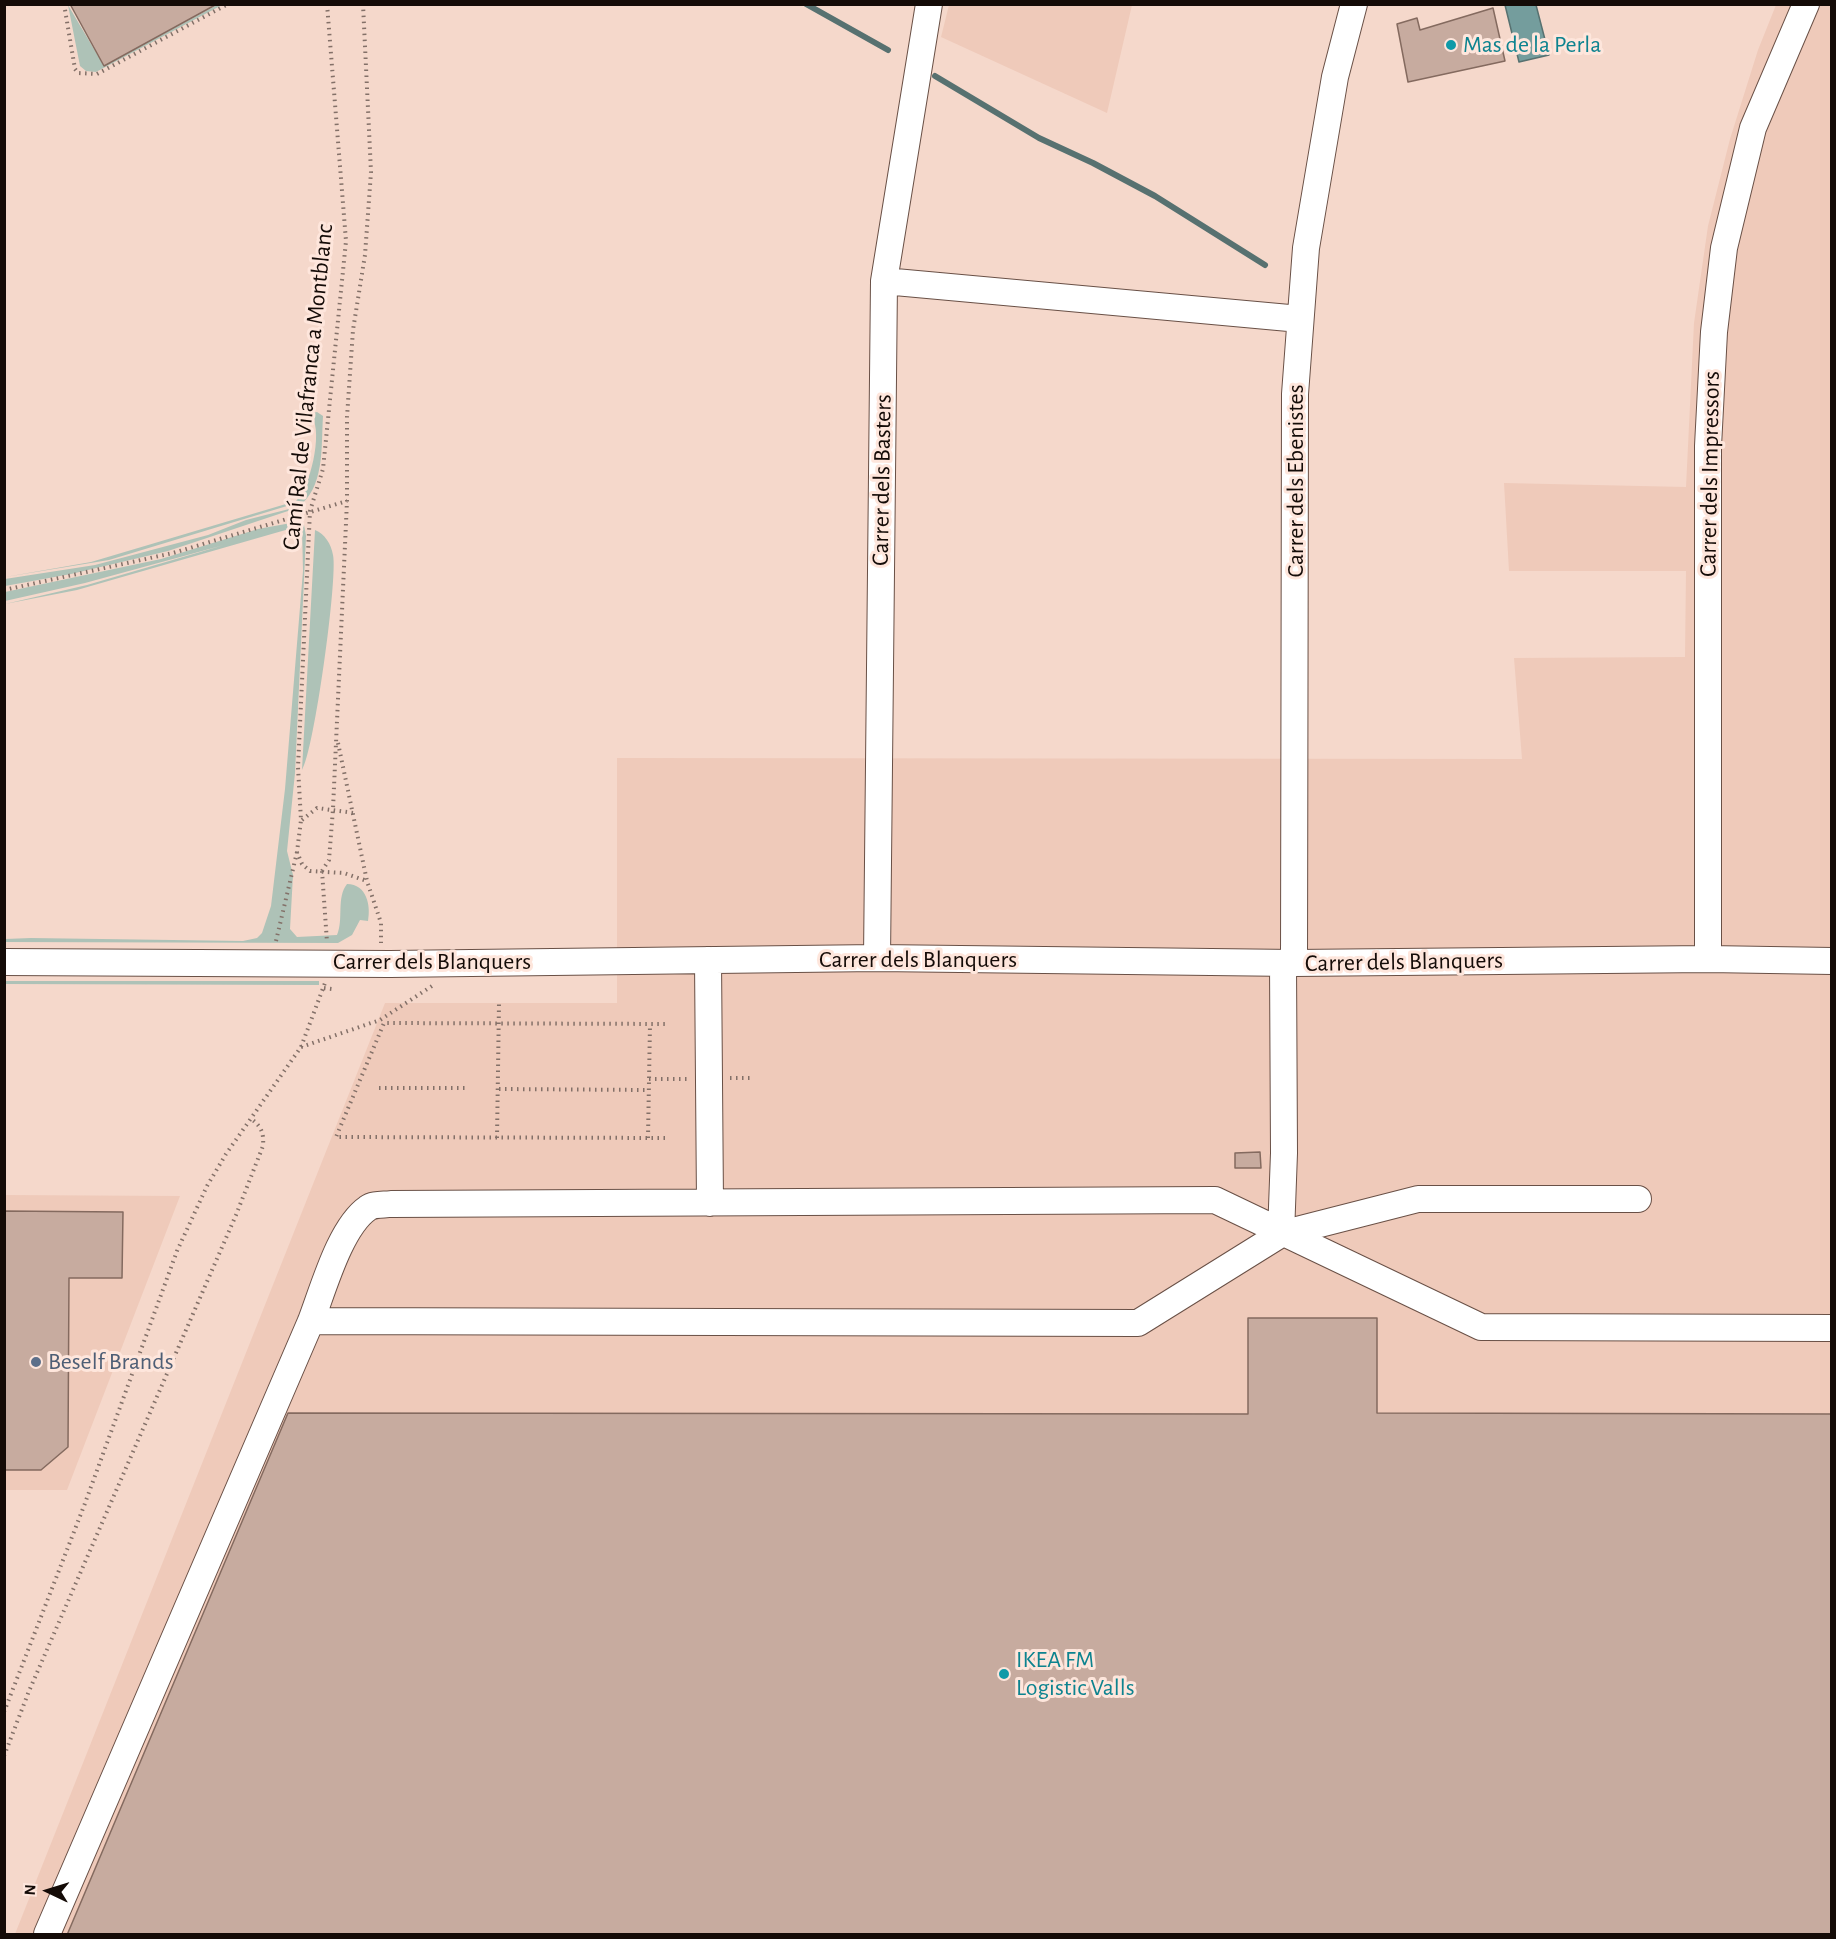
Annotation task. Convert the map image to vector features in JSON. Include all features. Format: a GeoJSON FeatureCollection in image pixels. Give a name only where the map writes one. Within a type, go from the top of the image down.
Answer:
{"type":"FeatureCollection","features":[{"type":"Feature","properties":{"kind":"street","name":"Carrer dels Basters"},"geometry":{"type":"LineString","coordinates":[[877,958],[884,281],[929,4]]}},
{"type":"Feature","properties":{"kind":"street","name":"Carrer dels Ebenistes"},"geometry":{"type":"LineString","coordinates":[[1281,1233],[1289,963],[1295,394],[1306,248],[1335,77],[1354,4]]}},
{"type":"Feature","properties":{"kind":"street","name":"Carrer dels Impressors"},"geometry":{"type":"LineString","coordinates":[[1708,959],[1708,446],[1714,332],[1724,248],[1753,128],[1806,4]]}},
{"type":"Feature","properties":{"kind":"street"},"geometry":{"type":"LineString","coordinates":[[884,281],[1300,320]]}},
{"type":"Feature","properties":{"kind":"street","name":"Carrer dels Blanquers"},"geometry":{"type":"LineString","coordinates":[[4,962],[382,964],[877,958],[1289,963],[1708,959],[1832,961]]}},
{"type":"Feature","properties":{"kind":"street"},"geometry":{"type":"LineString","coordinates":[[708,960],[710,1203]]}},
{"type":"Feature","properties":{"kind":"street"},"geometry":{"type":"LineString","coordinates":[[311,1321],[1138,1323],[1281,1233],[1418,1199],[1638,1199]]}},
{"type":"Feature","properties":{"kind":"street"},"geometry":{"type":"LineString","coordinates":[[47,1935],[351,1225],[369,1207],[391,1204],[1215,1200],[1481,1327],[1832,1328]]}},
{"type":"Feature","properties":{"kind":"path"},"geometry":{"type":"LineString","coordinates":[[64,4],[75,69],[78,73],[90,74],[103,73],[228,4]]}},
{"type":"Feature","properties":{"kind":"path","name":"Camí Ral de Vilafranca a Montblanc"},"geometry":{"type":"LineString","coordinates":[[276,943],[297,852],[301,820],[298,756],[310,511],[322,469],[346,241],[327,4]]}},
{"type":"Feature","properties":{"kind":"path"},"geometry":{"type":"LineString","coordinates":[[327,937],[322,871],[329,860],[333,809],[352,330],[365,255],[371,172],[363,4]]}},
{"type":"Feature","properties":{"kind":"path"},"geometry":{"type":"LineString","coordinates":[[4,590],[173,553],[347,501]]}},
{"type":"Feature","properties":{"kind":"path"},"geometry":{"type":"LineString","coordinates":[[336,736],[367,880],[381,923],[382,964]]}},
{"type":"Feature","properties":{"kind":"path"},"geometry":{"type":"LineString","coordinates":[[301,820],[317,808],[354,813]]}},
{"type":"Feature","properties":{"kind":"path"},"geometry":{"type":"LineString","coordinates":[[297,852],[302,864],[310,871],[344,873],[367,880]]}},
{"type":"Feature","properties":{"kind":"path"},"geometry":{"type":"LineString","coordinates":[[300,1047],[380,1020],[434,985],[453,963]]}},
{"type":"Feature","properties":{"kind":"path"},"geometry":{"type":"LineString","coordinates":[[4,1712],[84,1506],[177,1251],[207,1186],[250,1118],[300,1047],[324,988],[332,989]]}},
{"type":"Feature","properties":{"kind":"path"},"geometry":{"type":"LineString","coordinates":[[497,1138],[499,1003]]}},
{"type":"Feature","properties":{"kind":"path"},"geometry":{"type":"LineString","coordinates":[[665,1138],[336,1137],[384,1023],[669,1024]]}},
{"type":"Feature","properties":{"kind":"path"},"geometry":{"type":"LineString","coordinates":[[648,1138],[650,1024]]}},
{"type":"Feature","properties":{"kind":"path"},"geometry":{"type":"LineString","coordinates":[[649,1078],[695,1078]]}},
{"type":"Feature","properties":{"kind":"path"},"geometry":{"type":"LineString","coordinates":[[736,1078],[753,1078]]}},
{"type":"Feature","properties":{"kind":"path"},"geometry":{"type":"LineString","coordinates":[[378,1088],[468,1088]]}},
{"type":"Feature","properties":{"kind":"path"},"geometry":{"type":"LineString","coordinates":[[499,1089],[649,1090]]}},
{"type":"Feature","properties":{"kind":"path"},"geometry":{"type":"LineString","coordinates":[[4,1756],[29,1691],[236,1215],[263,1146],[264,1134],[260,1126],[250,1118]]}},
{"type":"Feature","properties":{"kind":"shaded area"},"geometry":{"type":"Polygon","coordinates":[[[949,5],[1132,5],[1107,113],[941,37],[949,5]]]}},
{"type":"Feature","properties":{"kind":"shaded area"},"geometry":{"type":"Polygon","coordinates":[[[1776,5],[1831,5],[1831,1934],[15,1934],[385,1003],[617,1003],[617,758],[1522,759],[1514,658],[1685,657],[1686,571],[1509,571],[1504,483],[1686,487],[1694,323],[1708,226],[1730,139],[1758,50],[1776,5]]]}},
{"type":"Feature","properties":{"kind":"shaded area"},"geometry":{"type":"Polygon","coordinates":[[[5,1195],[180,1196],[67,1490],[5,1490],[5,1195]]]}},
{"type":"Feature","properties":{"kind":"green space"},"geometry":{"type":"Polygon","coordinates":[[[68,5],[104,66],[217,5],[222,5],[96,72],[86,71],[80,66],[68,5]]]}},
{"type":"Feature","properties":{"kind":"green space"},"geometry":{"type":"Polygon","coordinates":[[[317,412],[323,416],[320,466],[313,490],[297,508],[168,551],[71,574],[5,586],[5,579],[95,565],[208,535],[246,520],[293,508],[292,505],[287,506],[109,560],[5,577],[91,562],[296,501],[310,473],[316,435],[312,417],[293,418],[317,412]]]}},
{"type":"Feature","properties":{"kind":"green space"},"geometry":{"type":"Polygon","coordinates":[[[291,523],[304,525],[306,536],[295,773],[287,851],[293,875],[290,929],[297,937],[337,935],[342,896],[347,884],[359,888],[366,897],[369,909],[368,921],[360,920],[352,935],[338,943],[5,942],[5,939],[31,938],[243,941],[257,938],[262,933],[271,906],[285,789],[303,571],[302,528],[296,527],[77,590],[5,604],[87,585],[224,545],[85,583],[5,601],[5,592],[161,559],[258,529],[291,523]]]}},
{"type":"Feature","properties":{"kind":"green space"},"geometry":{"type":"Polygon","coordinates":[[[315,530],[322,534],[329,543],[334,570],[329,628],[313,732],[302,770],[315,530]]]}},
{"type":"Feature","properties":{"kind":"green space"},"geometry":{"type":"Polygon","coordinates":[[[5,981],[319,981],[319,985],[5,984],[5,981]]]}},
{"type":"Feature","properties":{"kind":"water"},"geometry":{"type":"Polygon","coordinates":[[[1505,5],[1536,5],[1549,55],[1519,62],[1505,5]]]}},
{"type":"Feature","properties":{"kind":"building"},"geometry":{"type":"Polygon","coordinates":[[[70,4],[217,4],[104,66],[70,4]]]}},
{"type":"Feature","properties":{"kind":"building","name":"Mas de la Perla"},"geometry":{"type":"Polygon","coordinates":[[[1493,8],[1505,61],[1408,82],[1397,24],[1417,18],[1420,30],[1493,8]]]}},
{"type":"Feature","properties":{"kind":"building"},"geometry":{"type":"Polygon","coordinates":[[[1260,1152],[1261,1168],[1235,1168],[1235,1153],[1260,1152]]]}},
{"type":"Feature","properties":{"kind":"building","name":"Beself Brands"},"geometry":{"type":"Polygon","coordinates":[[[4,1211],[123,1212],[122,1278],[69,1278],[68,1447],[41,1470],[4,1470],[4,1211]]]}},
{"type":"Feature","properties":{"kind":"building","name":"IKEA FM Logistic Valls"},"geometry":{"type":"Polygon","coordinates":[[[1248,1318],[1377,1318],[1377,1413],[1832,1414],[1832,1935],[67,1935],[288,1413],[1248,1414],[1248,1318]]]}},
{"type":"Feature","properties":{"kind":"waterway"},"geometry":{"type":"LineString","coordinates":[[806,4],[888,50]]}},
{"type":"Feature","properties":{"kind":"waterway"},"geometry":{"type":"LineString","coordinates":[[935,76],[1039,138],[1155,196],[1265,265]]}},
{"type":"Feature","properties":{"kind":"place","name":"Mas de la Perla"},"geometry":{"type":"Point","coordinates":[1451,45]}},
{"type":"Feature","properties":{"kind":"place","name":"Beself Brands"},"geometry":{"type":"Point","coordinates":[36,1362]}},
{"type":"Feature","properties":{"kind":"place","name":"IKEA FM Logistic Valls"},"geometry":{"type":"Point","coordinates":[1004,1674]}}]}
